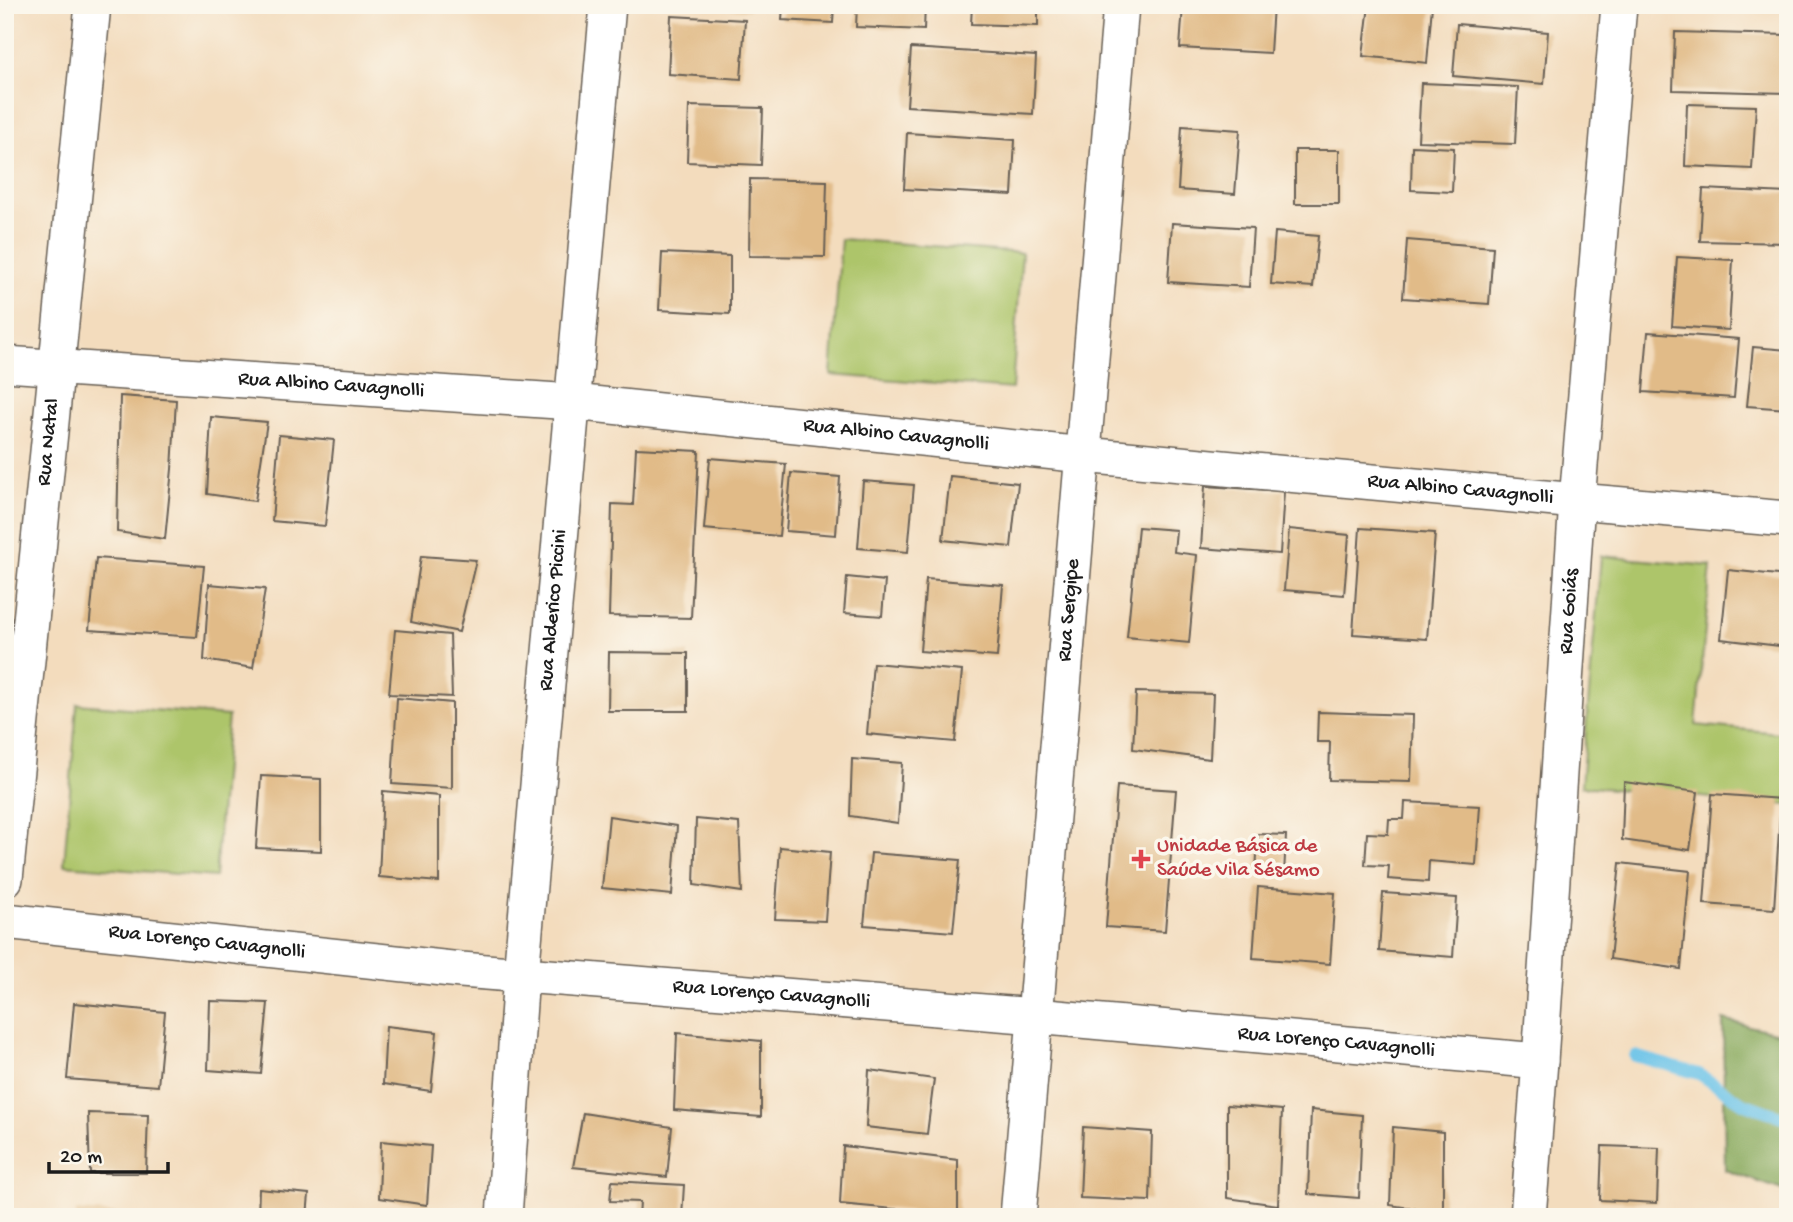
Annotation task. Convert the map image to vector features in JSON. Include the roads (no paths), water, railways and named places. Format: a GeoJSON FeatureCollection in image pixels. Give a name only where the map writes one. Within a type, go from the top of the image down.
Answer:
{"type":"FeatureCollection","features":[{"type":"Feature","properties":{"kind":"street","name":"Rua Natal"},"geometry":{"type":"LineString","coordinates":[[5,879],[93,5]]}},
{"type":"Feature","properties":{"kind":"street","name":"Rua Alderico Piccini"},"geometry":{"type":"LineString","coordinates":[[504,1217],[520,975],[608,5]]}},
{"type":"Feature","properties":{"kind":"street","name":"Rua Sergipe"},"geometry":{"type":"LineString","coordinates":[[1018,1217],[1121,5]]}},
{"type":"Feature","properties":{"kind":"street","name":"Rua Goiás"},"geometry":{"type":"LineString","coordinates":[[1528,1217],[1577,501],[1619,5]]}},
{"type":"Feature","properties":{"kind":"street","name":"Rua Albino Cavagnolli"},"geometry":{"type":"LineString","coordinates":[[5,363],[573,402],[1084,455],[1788,519]]}},
{"type":"Feature","properties":{"kind":"street","name":"Rua Lorenço Cavagnolli"},"geometry":{"type":"LineString","coordinates":[[5,921],[461,970],[1035,1016],[1540,1061]]}},
{"type":"Feature","properties":{"kind":"waterway"},"geometry":{"type":"LineString","coordinates":[[1635,1056],[1699,1074],[1743,1103],[1788,1119]]}},
{"type":"Feature","properties":{"kind":"place","name":"Unidade Básica de Saúde Vila Sésamo"},"geometry":{"type":"Point","coordinates":[1141,859]}}]}
